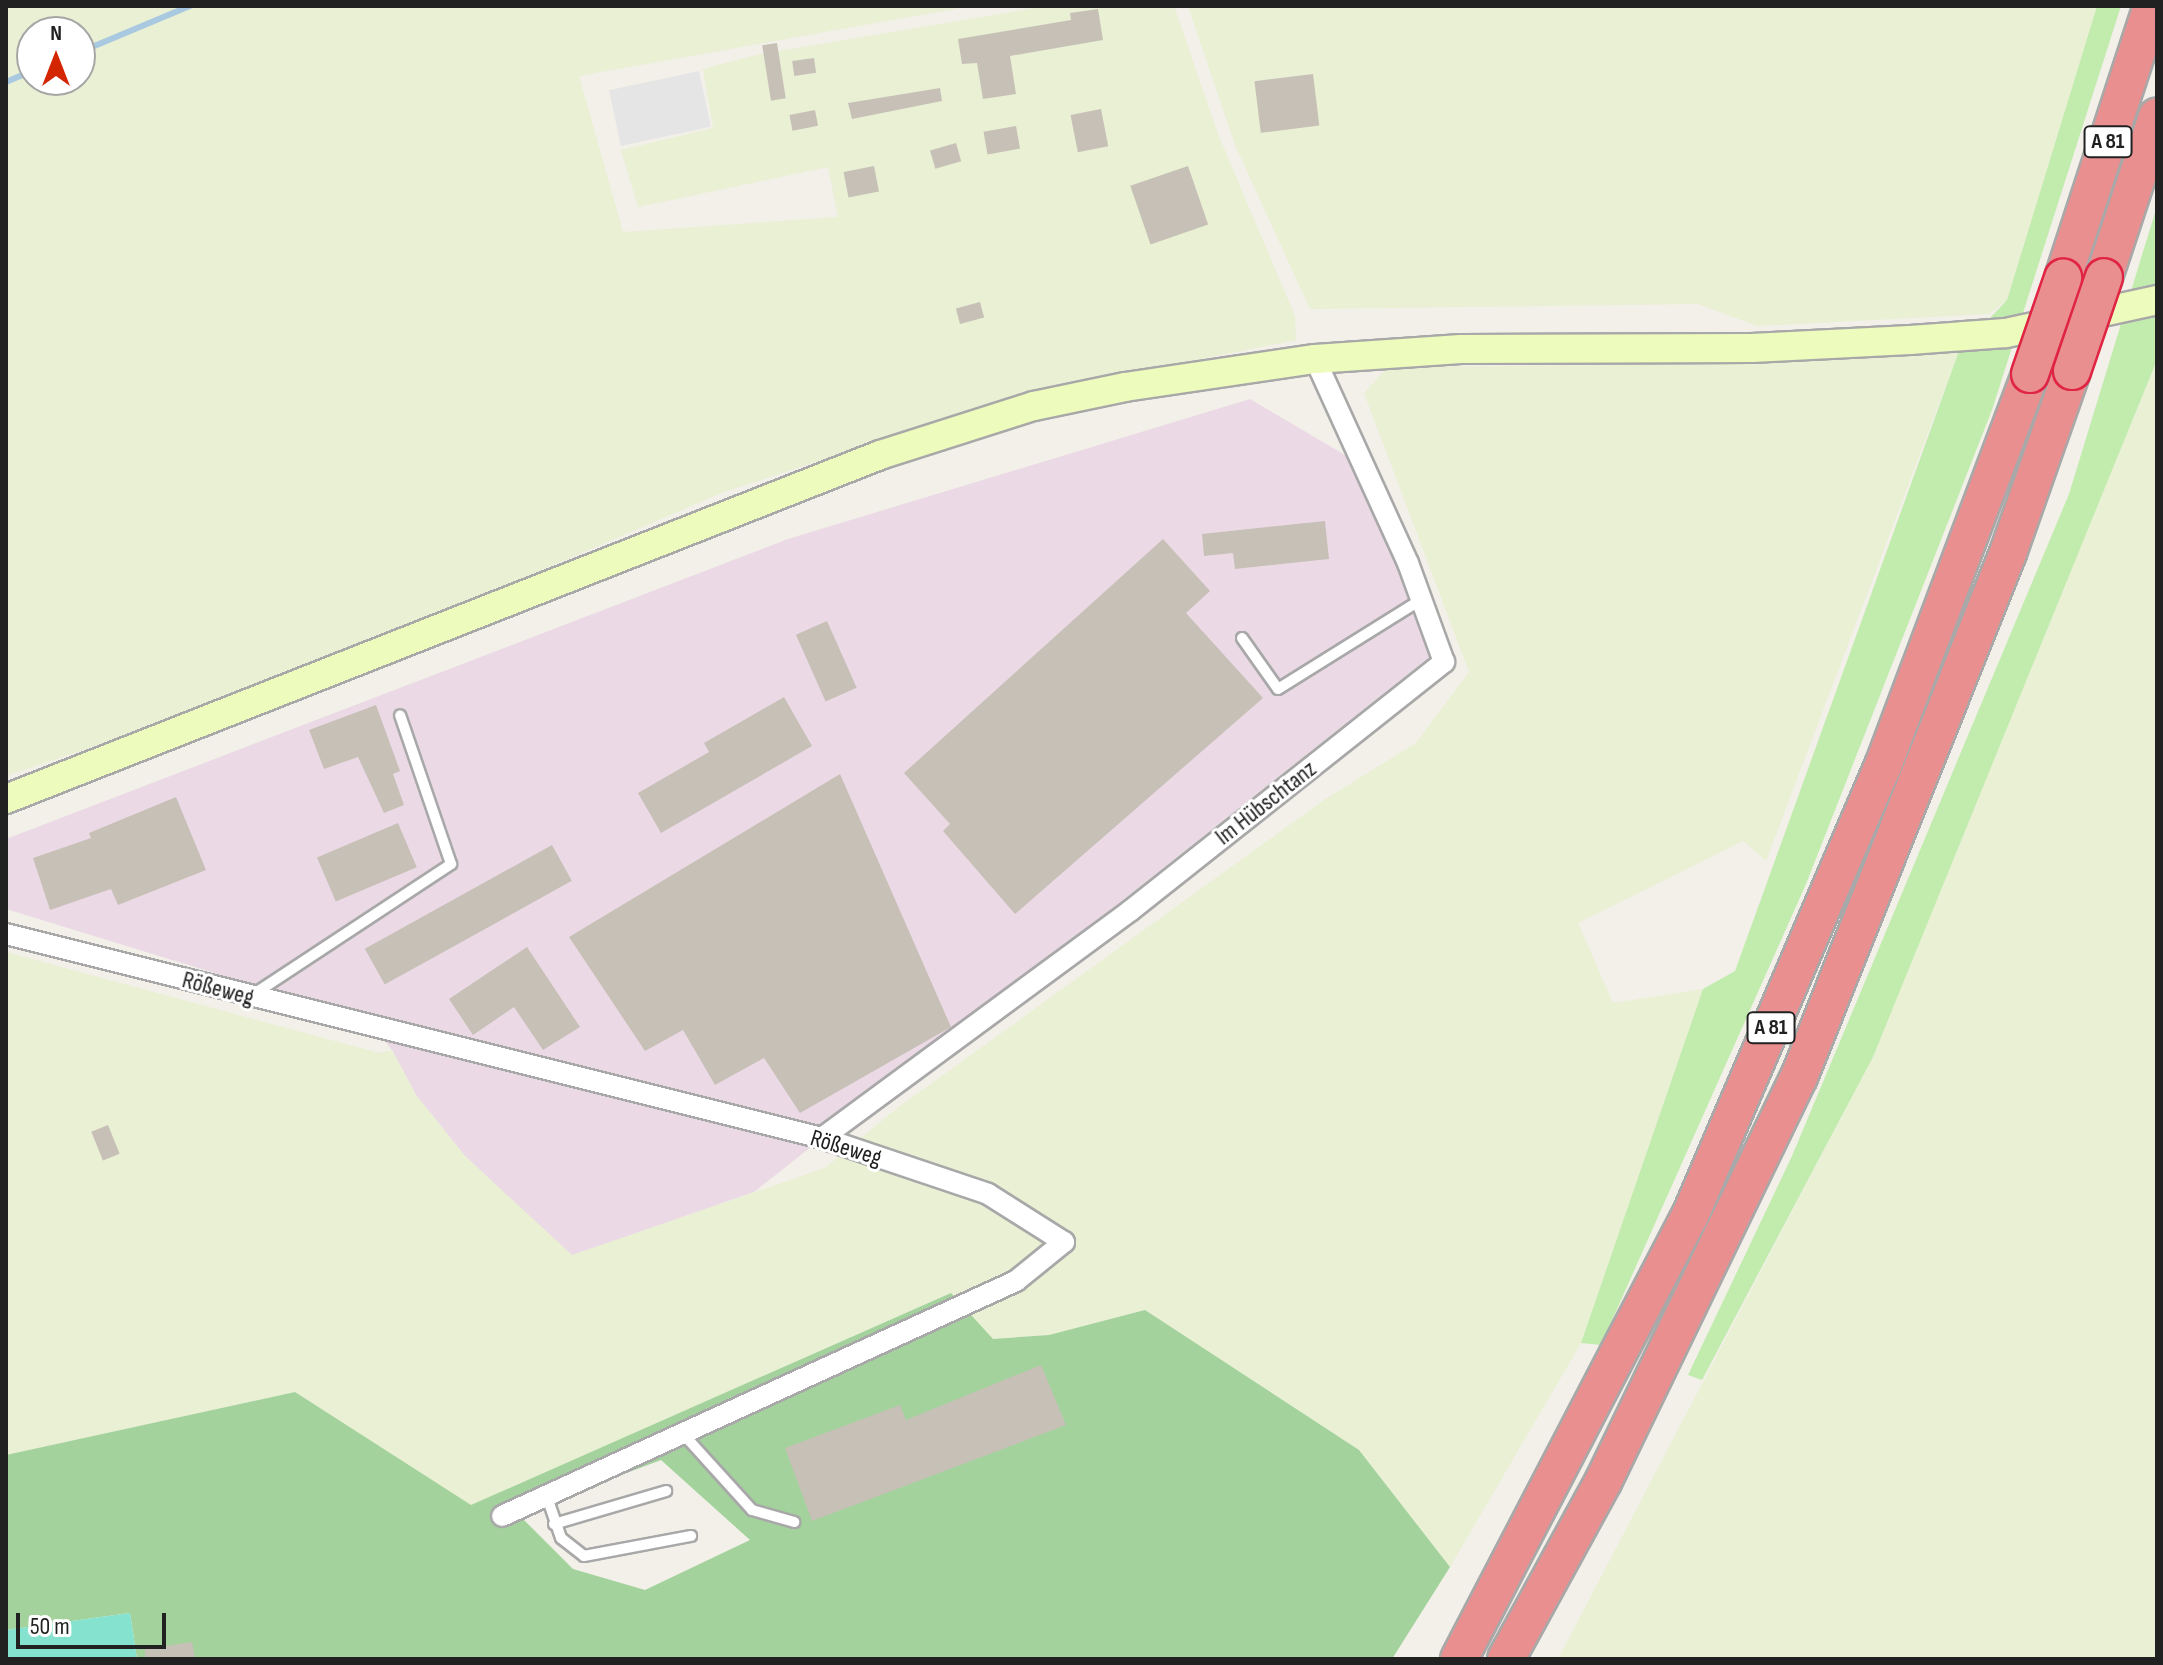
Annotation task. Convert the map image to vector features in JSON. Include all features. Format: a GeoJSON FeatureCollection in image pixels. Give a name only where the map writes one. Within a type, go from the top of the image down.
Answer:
{"type":"FeatureCollection","features":[{"type":"Feature","properties":{"kind":"highway","name":"A 81"},"geometry":{"type":"LineString","coordinates":[[1459,1659],[1690,1216],[1883,766],[2030,374],[2152,6]]}},
{"type":"Feature","properties":{"kind":"highway","name":"A 81"},"geometry":{"type":"LineString","coordinates":[[1507,1658],[1604,1480],[1799,1077],[2008,553],[2157,117]]}},
{"type":"Feature","properties":{"kind":"street"},"geometry":{"type":"LineString","coordinates":[[6,799],[880,455],[1034,406],[1125,387],[1315,359],[1477,349],[1752,348],[1910,340],[2006,333],[2157,300]]}},
{"type":"Feature","properties":{"kind":"street","name":"Im Hübschtanz"},"geometry":{"type":"LineString","coordinates":[[822,1138],[1130,911],[1444,662],[1422,599],[1315,359]]}},
{"type":"Feature","properties":{"kind":"street","name":"Rößeweg"},"geometry":{"type":"LineString","coordinates":[[6,934],[822,1138],[988,1194],[1064,1242],[1016,1281],[685,1436],[502,1516]]}},
{"type":"Feature","properties":{"kind":"lane"},"geometry":{"type":"LineString","coordinates":[[1242,638],[1278,689],[1422,599]]}},
{"type":"Feature","properties":{"kind":"lane"},"geometry":{"type":"LineString","coordinates":[[250,997],[310,952],[451,864],[400,715]]}},
{"type":"Feature","properties":{"kind":"lane"},"geometry":{"type":"LineString","coordinates":[[685,1436],[752,1510],[794,1522]]}},
{"type":"Feature","properties":{"kind":"lane"},"geometry":{"type":"LineString","coordinates":[[554,1524],[666,1491]]}},
{"type":"Feature","properties":{"kind":"lane"},"geometry":{"type":"LineString","coordinates":[[547,1497],[561,1538],[584,1556],[691,1536]]}},
{"type":"Feature","properties":{"kind":"shaded area"},"geometry":{"type":"Polygon","coordinates":[[[699,71],[711,127],[621,146],[609,90],[699,71]]]}},
{"type":"Feature","properties":{"kind":"shaded area"},"geometry":{"type":"Polygon","coordinates":[[[1250,399],[1367,468],[1432,655],[754,1192],[571,1256],[465,1156],[416,1095],[392,1050],[368,1020],[6,909],[6,839],[788,539],[1250,399]]]}},
{"type":"Feature","properties":{"kind":"shaded area"},"geometry":{"type":"Polygon","coordinates":[[[130,1613],[137,1659],[6,1659],[6,1630],[130,1613]]]}},
{"type":"Feature","properties":{"kind":"green space"},"geometry":{"type":"Polygon","coordinates":[[[6,6],[971,6],[579,76],[623,232],[838,217],[828,167],[638,207],[621,150],[713,128],[703,69],[756,55],[1046,6],[1174,6],[1218,134],[1295,316],[1296,340],[1023,394],[724,492],[444,612],[174,719],[6,776],[6,6]]]}},
{"type":"Feature","properties":{"kind":"green space"},"geometry":{"type":"Polygon","coordinates":[[[1188,6],[2097,6],[2007,300],[1989,314],[1757,326],[1698,304],[1310,309],[1235,145],[1188,6]]]}},
{"type":"Feature","properties":{"kind":"green space"},"geometry":{"type":"Polygon","coordinates":[[[2097,6],[2121,6],[1992,410],[1806,884],[1601,1345],[1581,1343],[1703,989],[1735,971],[1959,351],[2007,300],[2097,6]]]}},
{"type":"Feature","properties":{"kind":"green space"},"geometry":{"type":"Polygon","coordinates":[[[2157,206],[2157,360],[1873,1057],[1702,1380],[1688,1375],[1792,1156],[2069,494],[2157,206]]]}},
{"type":"Feature","properties":{"kind":"green space"},"geometry":{"type":"Polygon","coordinates":[[[1959,351],[1766,861],[1743,841],[1578,923],[1613,1003],[1703,989],[1581,1343],[1450,1567],[1359,1450],[1145,1310],[1049,1335],[992,1339],[951,1293],[471,1506],[295,1392],[6,1455],[6,952],[379,1053],[392,1050],[416,1095],[465,1156],[572,1255],[825,1168],[896,1109],[1324,800],[1416,743],[1469,672],[1364,393],[1388,367],[1644,365],[1959,351]]]}},
{"type":"Feature","properties":{"kind":"green space"},"geometry":{"type":"Polygon","coordinates":[[[2157,360],[2157,1659],[1558,1659],[1873,1057],[2157,360]]]}},
{"type":"Feature","properties":{"kind":"green space"},"geometry":{"type":"Polygon","coordinates":[[[951,1293],[993,1339],[1049,1335],[1145,1310],[1359,1450],[1450,1567],[1392,1659],[137,1659],[130,1613],[6,1630],[6,1455],[295,1392],[471,1505],[951,1293]],[[661,1460],[518,1514],[573,1569],[645,1590],[750,1540],[661,1460]]]}},
{"type":"Feature","properties":{"kind":"building"},"geometry":{"type":"Polygon","coordinates":[[[1098,9],[1103,40],[1010,56],[1016,94],[983,99],[977,63],[962,64],[958,39],[1071,20],[1070,13],[1098,9]]]}},
{"type":"Feature","properties":{"kind":"building"},"geometry":{"type":"Polygon","coordinates":[[[777,43],[786,98],[771,101],[762,45],[777,43]]]}},
{"type":"Feature","properties":{"kind":"building"},"geometry":{"type":"Polygon","coordinates":[[[814,58],[816,73],[794,76],[792,61],[814,58]]]}},
{"type":"Feature","properties":{"kind":"building"},"geometry":{"type":"Polygon","coordinates":[[[1313,74],[1319,126],[1261,133],[1254,81],[1313,74]]]}},
{"type":"Feature","properties":{"kind":"building"},"geometry":{"type":"Polygon","coordinates":[[[940,88],[942,101],[852,119],[848,103],[940,88]]]}},
{"type":"Feature","properties":{"kind":"building"},"geometry":{"type":"Polygon","coordinates":[[[1101,109],[1108,146],[1078,152],[1071,115],[1101,109]]]}},
{"type":"Feature","properties":{"kind":"building"},"geometry":{"type":"Polygon","coordinates":[[[815,110],[818,126],[793,131],[789,115],[815,110]]]}},
{"type":"Feature","properties":{"kind":"building"},"geometry":{"type":"Polygon","coordinates":[[[1016,126],[1020,149],[987,154],[984,132],[1016,126]]]}},
{"type":"Feature","properties":{"kind":"building"},"geometry":{"type":"Polygon","coordinates":[[[956,143],[961,161],[935,169],[930,150],[956,143]]]}},
{"type":"Feature","properties":{"kind":"building"},"geometry":{"type":"Polygon","coordinates":[[[874,166],[879,192],[849,197],[844,172],[874,166]]]}},
{"type":"Feature","properties":{"kind":"building"},"geometry":{"type":"Polygon","coordinates":[[[1188,166],[1208,225],[1151,244],[1130,186],[1188,166]]]}},
{"type":"Feature","properties":{"kind":"building"},"geometry":{"type":"Polygon","coordinates":[[[980,302],[984,317],[960,324],[956,308],[980,302]]]}},
{"type":"Feature","properties":{"kind":"building"},"geometry":{"type":"Polygon","coordinates":[[[1325,521],[1329,559],[1235,569],[1233,553],[1204,556],[1202,534],[1325,521]]]}},
{"type":"Feature","properties":{"kind":"building"},"geometry":{"type":"Polygon","coordinates":[[[1163,539],[1210,591],[1186,613],[1263,698],[1015,914],[943,831],[950,824],[904,773],[1163,539]]]}},
{"type":"Feature","properties":{"kind":"building"},"geometry":{"type":"Polygon","coordinates":[[[827,621],[857,688],[826,702],[796,635],[827,621]]]}},
{"type":"Feature","properties":{"kind":"building"},"geometry":{"type":"Polygon","coordinates":[[[784,697],[812,746],[661,833],[638,793],[709,752],[704,743],[784,697]]]}},
{"type":"Feature","properties":{"kind":"building"},"geometry":{"type":"Polygon","coordinates":[[[376,705],[400,771],[393,774],[404,805],[384,813],[358,757],[324,769],[309,730],[376,705]]]}},
{"type":"Feature","properties":{"kind":"building"},"geometry":{"type":"Polygon","coordinates":[[[840,774],[951,1027],[800,1113],[764,1058],[715,1085],[683,1030],[645,1051],[569,937],[840,774]]]}},
{"type":"Feature","properties":{"kind":"building"},"geometry":{"type":"Polygon","coordinates":[[[176,797],[206,870],[118,905],[111,889],[50,910],[33,858],[91,838],[89,833],[176,797]]]}},
{"type":"Feature","properties":{"kind":"building"},"geometry":{"type":"Polygon","coordinates":[[[398,823],[417,867],[336,902],[317,857],[398,823]]]}},
{"type":"Feature","properties":{"kind":"building"},"geometry":{"type":"Polygon","coordinates":[[[552,845],[572,881],[385,985],[365,949],[552,845]]]}},
{"type":"Feature","properties":{"kind":"building"},"geometry":{"type":"Polygon","coordinates":[[[527,947],[580,1027],[543,1050],[514,1007],[473,1035],[449,999],[527,947]]]}},
{"type":"Feature","properties":{"kind":"building"},"geometry":{"type":"Polygon","coordinates":[[[108,1125],[120,1154],[103,1160],[91,1132],[108,1125]]]}},
{"type":"Feature","properties":{"kind":"building"},"geometry":{"type":"Polygon","coordinates":[[[1041,1365],[1066,1425],[812,1521],[785,1448],[900,1405],[906,1420],[1041,1365]]]}},
{"type":"Feature","properties":{"kind":"building"},"geometry":{"type":"Polygon","coordinates":[[[192,1642],[195,1659],[145,1659],[145,1649],[192,1642]]]}},
{"type":"Feature","properties":{"kind":"waterway"},"geometry":{"type":"LineString","coordinates":[[96,45],[190,6]]}},
{"type":"Feature","properties":{"kind":"waterway"},"geometry":{"type":"LineString","coordinates":[[6,82],[16,78]]}}]}
